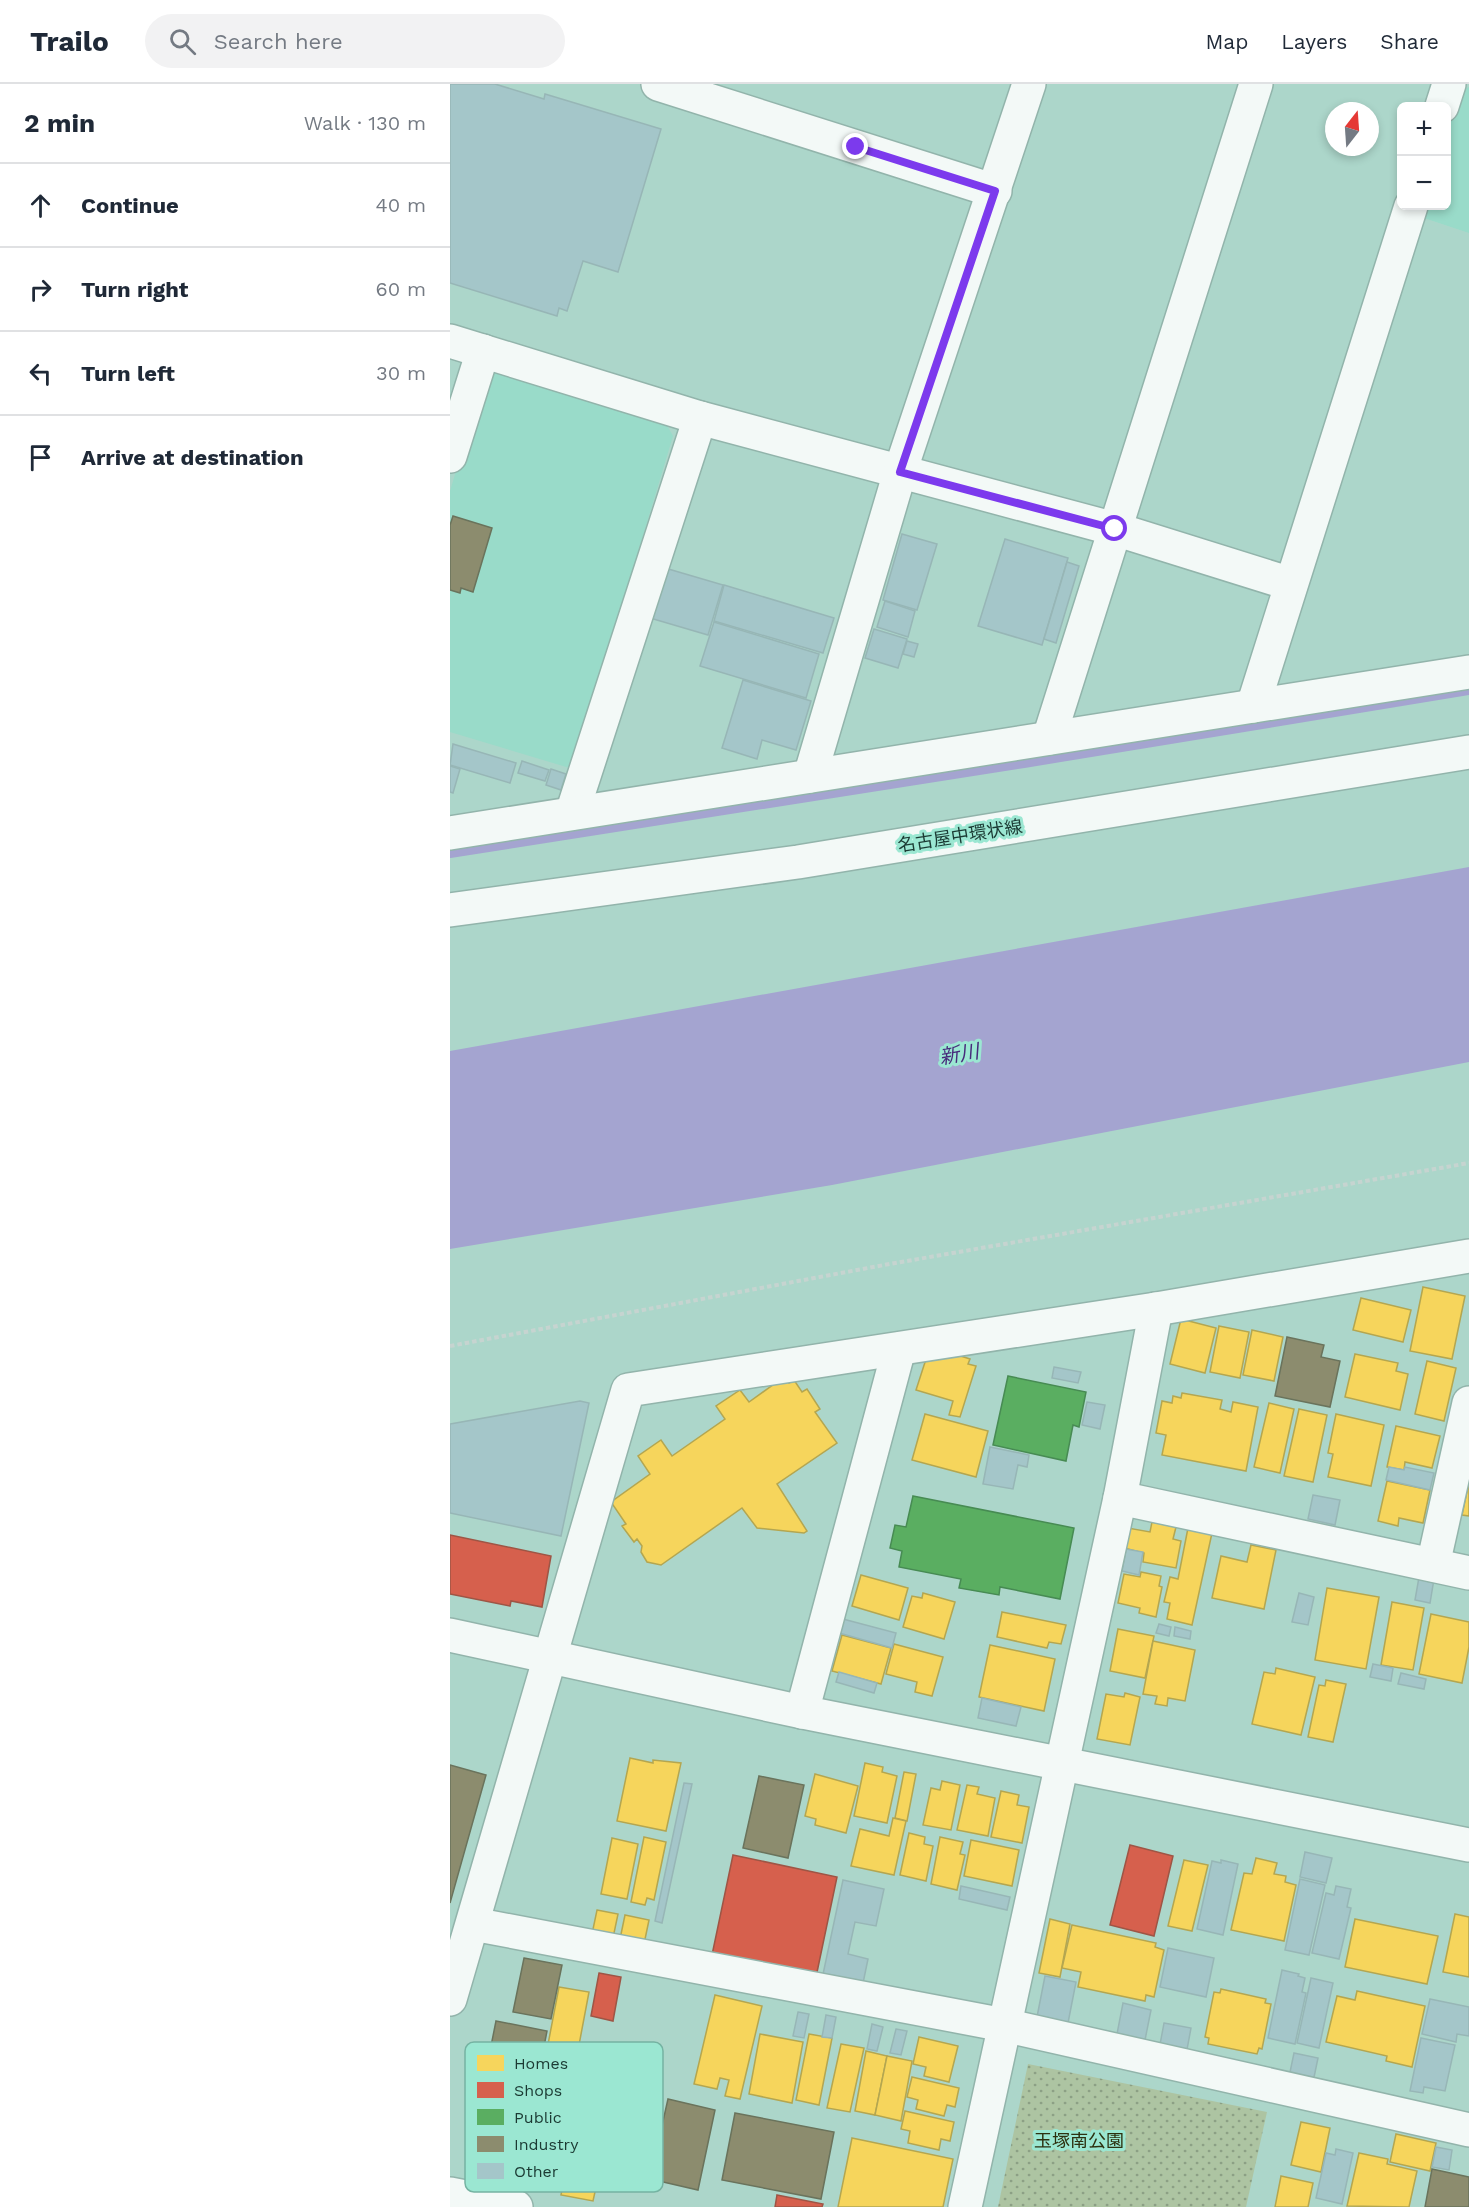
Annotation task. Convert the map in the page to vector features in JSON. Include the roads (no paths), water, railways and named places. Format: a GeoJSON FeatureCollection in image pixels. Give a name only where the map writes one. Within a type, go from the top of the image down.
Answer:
{"type":"FeatureCollection","features":[{"type":"Feature","properties":{"kind":"street"},"geometry":{"type":"LineString","coordinates":[[658,84],[995,191]]}},
{"type":"Feature","properties":{"kind":"street"},"geometry":{"type":"LineString","coordinates":[[810,776],[900,472],[1029,84]]}},
{"type":"Feature","properties":{"kind":"street"},"geometry":{"type":"LineString","coordinates":[[1049,738],[1256,84]]}},
{"type":"Feature","properties":{"kind":"street"},"geometry":{"type":"LineString","coordinates":[[1443,102],[1449,84]]}},
{"type":"Feature","properties":{"kind":"street"},"geometry":{"type":"LineString","coordinates":[[1253,706],[1410,210]]}},
{"type":"Feature","properties":{"kind":"street"},"geometry":{"type":"LineString","coordinates":[[450,340],[700,418],[1115,529],[1292,584]]}},
{"type":"Feature","properties":{"kind":"street"},"geometry":{"type":"LineString","coordinates":[[450,456],[483,351]]}},
{"type":"Feature","properties":{"kind":"street"},"geometry":{"type":"LineString","coordinates":[[572,813],[700,418]]}},
{"type":"Feature","properties":{"kind":"street"},"geometry":{"type":"LineString","coordinates":[[450,833],[1469,672]]}},
{"type":"Feature","properties":{"kind":"street","name":"名古屋中環状線"},"geometry":{"type":"LineString","coordinates":[[450,910],[798,862],[1469,752]]}},
{"type":"Feature","properties":{"kind":"street"},"geometry":{"type":"LineString","coordinates":[[450,1999],[628,1390],[1156,1309],[1469,1256]]}},
{"type":"Feature","properties":{"kind":"street"},"geometry":{"type":"LineString","coordinates":[[965,2207],[1120,1498],[1156,1309]]}},
{"type":"Feature","properties":{"kind":"street"},"geometry":{"type":"LineString","coordinates":[[802,1712],[899,1349]]}},
{"type":"Feature","properties":{"kind":"street"},"geometry":{"type":"LineString","coordinates":[[1433,1565],[1469,1403]]}},
{"type":"Feature","properties":{"kind":"street"},"geometry":{"type":"LineString","coordinates":[[1120,1498],[1469,1573]]}},
{"type":"Feature","properties":{"kind":"street"},"geometry":{"type":"LineString","coordinates":[[450,1635],[802,1712],[1469,1845]]}},
{"type":"Feature","properties":{"kind":"street"},"geometry":{"type":"LineString","coordinates":[[473,1924],[1004,2025],[1469,2130]]}},
{"type":"Feature","properties":{"kind":"street"},"geometry":{"type":"LineString","coordinates":[[450,2194],[516,2207]]}},
{"type":"Feature","properties":{"kind":"water","name":"新川"},"geometry":{"type":"Polygon","coordinates":[[[1469,867],[1469,1062],[832,1185],[450,1249],[450,1051],[1469,867]]]}},
{"type":"Feature","properties":{"kind":"waterway"},"geometry":{"type":"LineString","coordinates":[[450,853],[1469,690]]}},
{"type":"Feature","properties":{"kind":"park label","name":"玉塚南公園"},"geometry":{"type":"Point","coordinates":[1079,2141]}}]}
